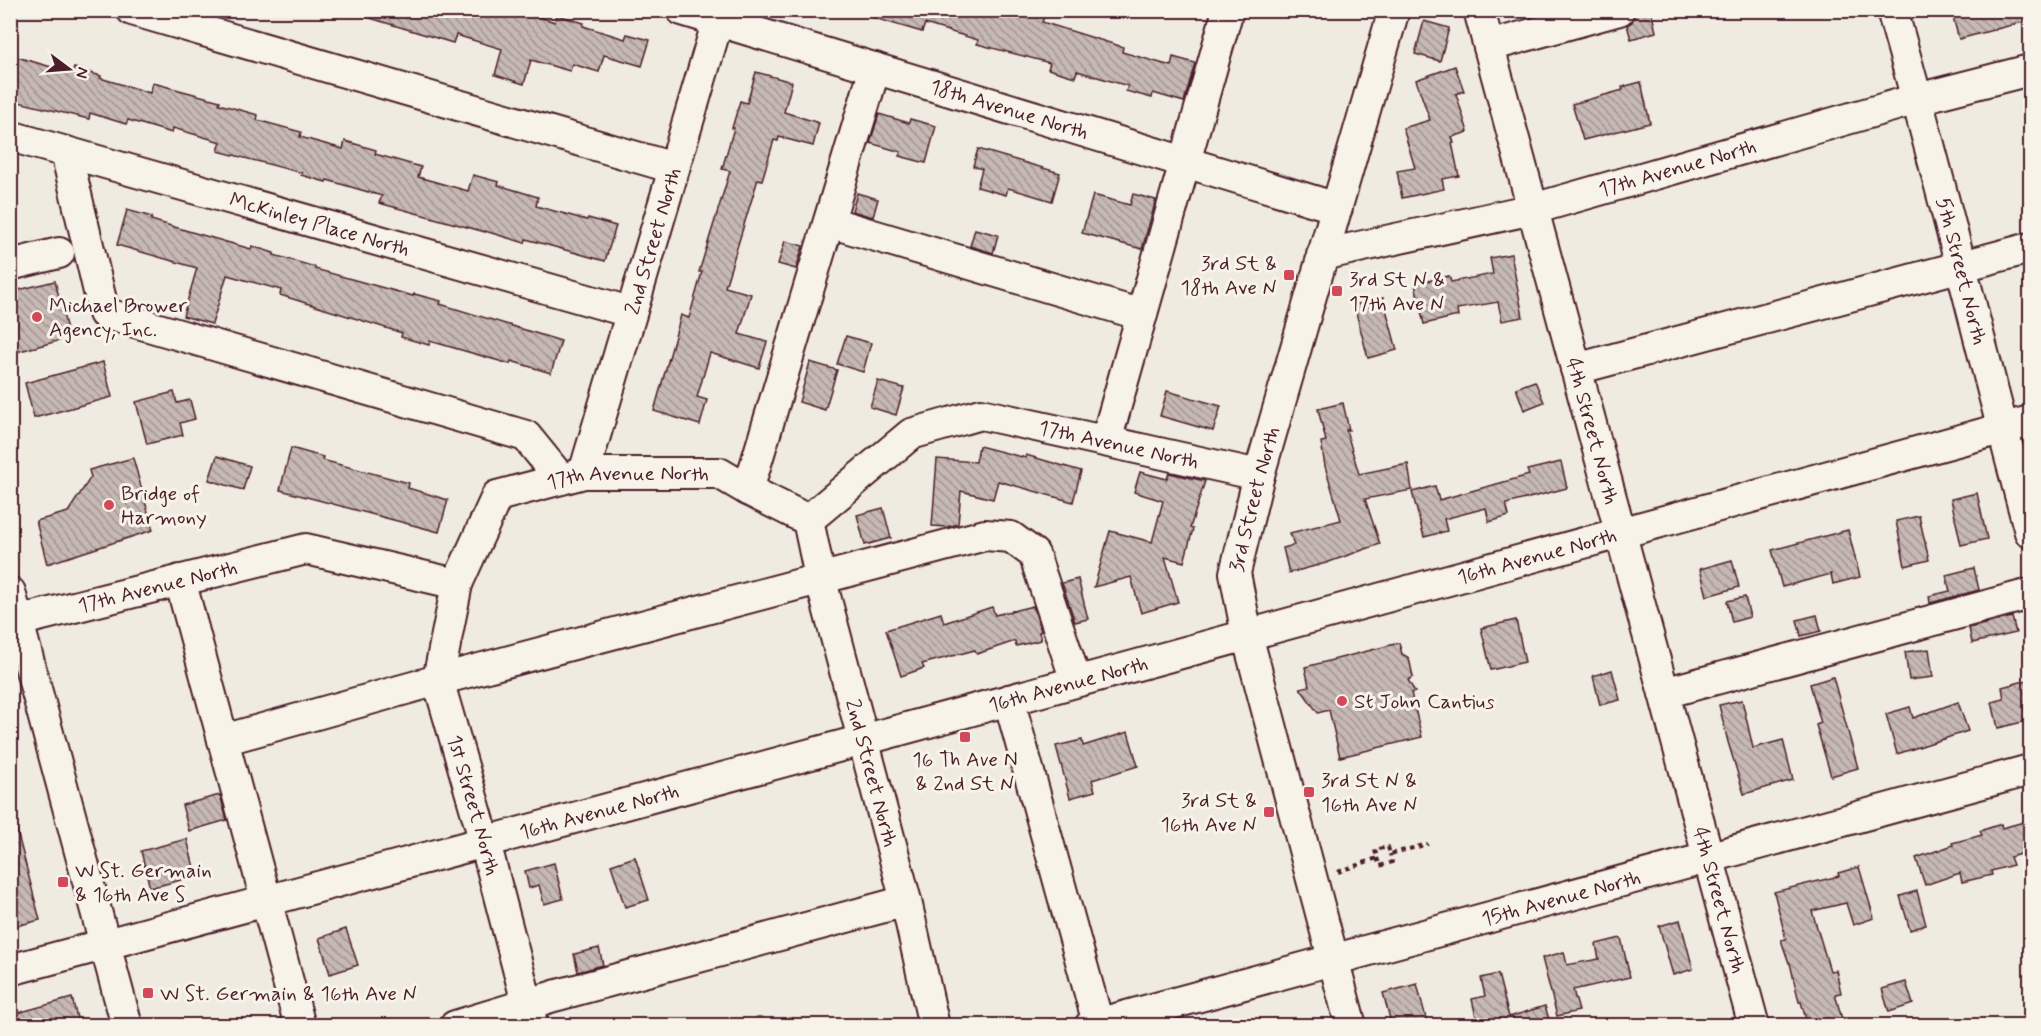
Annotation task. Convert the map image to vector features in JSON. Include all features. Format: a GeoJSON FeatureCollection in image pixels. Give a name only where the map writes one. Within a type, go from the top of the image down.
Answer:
{"type":"FeatureCollection","features":[{"type":"Feature","properties":{"kind":"street"},"geometry":{"type":"LineString","coordinates":[[132,10],[674,168]]}},
{"type":"Feature","properties":{"kind":"street","name":"18th Avenue North"},"geometry":{"type":"LineString","coordinates":[[682,10],[719,16],[875,69],[1337,208]]}},
{"type":"Feature","properties":{"kind":"street"},"geometry":{"type":"LineString","coordinates":[[1106,441],[1228,10]]}},
{"type":"Feature","properties":{"kind":"street","name":"3rd Street North"},"geometry":{"type":"LineString","coordinates":[[1351,1026],[1246,635],[1235,573],[1259,475],[1394,10]]}},
{"type":"Feature","properties":{"kind":"street","name":"4th Street North"},"geometry":{"type":"LineString","coordinates":[[1479,10],[1754,1026]]}},
{"type":"Feature","properties":{"kind":"street"},"geometry":{"type":"LineString","coordinates":[[1489,46],[1619,10]]}},
{"type":"Feature","properties":{"kind":"street","name":"5th Street North"},"geometry":{"type":"LineString","coordinates":[[1892,10],[2031,532]]}},
{"type":"Feature","properties":{"kind":"street","name":"2nd Street North"},"geometry":{"type":"LineString","coordinates":[[572,476],[630,312],[719,16]]}},
{"type":"Feature","properties":{"kind":"street"},"geometry":{"type":"LineString","coordinates":[[748,490],[875,69]]}},
{"type":"Feature","properties":{"kind":"street","name":"17th Avenue North"},"geometry":{"type":"LineString","coordinates":[[1322,255],[1533,208],[1917,99],[2031,70]]}},
{"type":"Feature","properties":{"kind":"street","name":"McKinley Place North"},"geometry":{"type":"LineString","coordinates":[[10,136],[630,312]]}},
{"type":"Feature","properties":{"kind":"street"},"geometry":{"type":"LineString","coordinates":[[66,152],[104,313],[526,436],[572,476]]}},
{"type":"Feature","properties":{"kind":"street"},"geometry":{"type":"LineString","coordinates":[[829,222],[1142,315]]}},
{"type":"Feature","properties":{"kind":"street"},"geometry":{"type":"LineString","coordinates":[[1576,369],[2031,248]]}},
{"type":"Feature","properties":{"kind":"street"},"geometry":{"type":"LineString","coordinates":[[10,266],[59,253]]}},
{"type":"Feature","properties":{"kind":"street","name":"17th Avenue North"},"geometry":{"type":"LineString","coordinates":[[14,622],[306,549],[457,584],[497,495],[572,476],[719,473],[808,520],[911,434],[981,414],[1259,475]]}},
{"type":"Feature","properties":{"kind":"street","name":"16th Avenue North"},"geometry":{"type":"LineString","coordinates":[[10,970],[2031,421]]}},
{"type":"Feature","properties":{"kind":"street","name":"2nd Street North"},"geometry":{"type":"LineString","coordinates":[[808,520],[820,577],[906,901],[933,1026]]}},
{"type":"Feature","properties":{"kind":"street"},"geometry":{"type":"LineString","coordinates":[[223,740],[438,680],[985,534],[1011,537],[1034,554],[1076,681]]}},
{"type":"Feature","properties":{"kind":"street"},"geometry":{"type":"LineString","coordinates":[[180,580],[300,1026]]}},
{"type":"Feature","properties":{"kind":"street","name":"1st Street North"},"geometry":{"type":"LineString","coordinates":[[457,584],[438,680],[485,842],[530,1015]]}},
{"type":"Feature","properties":{"kind":"street"},"geometry":{"type":"LineString","coordinates":[[10,592],[14,622],[127,1026]]}},
{"type":"Feature","properties":{"kind":"street"},"geometry":{"type":"LineString","coordinates":[[1664,693],[2031,594]]}},
{"type":"Feature","properties":{"kind":"street"},"geometry":{"type":"LineString","coordinates":[[1009,700],[1094,1024]]}},
{"type":"Feature","properties":{"kind":"street","name":"15th Avenue North"},"geometry":{"type":"LineString","coordinates":[[1094,1024],[2031,771]]}},
{"type":"Feature","properties":{"kind":"street"},"geometry":{"type":"LineString","coordinates":[[455,1026],[530,1015],[906,901]]}},
{"type":"Feature","properties":{"kind":"path"},"geometry":{"type":"LineString","coordinates":[[1390,854],[1428,844]]}},
{"type":"Feature","properties":{"kind":"path"},"geometry":{"type":"LineString","coordinates":[[1388,847],[1392,862],[1380,866],[1377,858],[1376,850],[1388,847]]}},
{"type":"Feature","properties":{"kind":"path"},"geometry":{"type":"LineString","coordinates":[[1338,872],[1377,858]]}},
{"type":"Feature","properties":{"kind":"building"},"geometry":{"type":"Polygon","coordinates":[[[361,10],[516,10],[555,22],[557,15],[625,39],[627,34],[650,40],[642,66],[604,55],[599,72],[572,64],[570,71],[531,60],[524,84],[495,75],[502,49],[456,35],[453,43],[360,15],[361,10]]]}},
{"type":"Feature","properties":{"kind":"building"},"geometry":{"type":"Polygon","coordinates":[[[864,10],[1005,10],[1024,16],[1025,11],[1044,17],[1042,22],[1123,47],[1122,52],[1171,66],[1173,57],[1195,63],[1184,102],[1153,93],[1152,98],[1126,91],[1128,86],[1077,71],[1075,77],[1048,69],[1050,63],[977,44],[978,40],[925,24],[922,32],[864,15],[864,10]]]}},
{"type":"Feature","properties":{"kind":"building"},"geometry":{"type":"Polygon","coordinates":[[[1636,10],[1651,10],[1656,32],[1631,39],[1627,25],[1632,22],[1636,10]]]}},
{"type":"Feature","properties":{"kind":"building"},"geometry":{"type":"Polygon","coordinates":[[[1951,10],[2031,10],[2031,20],[1959,39],[1951,10]]]}},
{"type":"Feature","properties":{"kind":"building"},"geometry":{"type":"Polygon","coordinates":[[[1424,21],[1449,28],[1440,61],[1415,54],[1424,21]]]}},
{"type":"Feature","properties":{"kind":"building"},"geometry":{"type":"Polygon","coordinates":[[[10,55],[72,73],[74,68],[150,93],[153,83],[220,101],[219,104],[258,115],[257,120],[301,132],[300,137],[343,149],[345,141],[376,150],[375,154],[421,167],[418,177],[468,191],[473,175],[538,197],[536,206],[616,226],[605,261],[526,239],[525,243],[379,203],[382,196],[218,151],[221,142],[173,128],[172,133],[128,120],[126,124],[90,113],[89,119],[10,100],[10,55]]]}},
{"type":"Feature","properties":{"kind":"building"},"geometry":{"type":"Polygon","coordinates":[[[1455,66],[1464,91],[1456,94],[1468,132],[1452,137],[1459,176],[1442,179],[1444,189],[1402,198],[1397,171],[1415,168],[1403,128],[1430,120],[1416,80],[1455,66]]]}},
{"type":"Feature","properties":{"kind":"building"},"geometry":{"type":"Polygon","coordinates":[[[756,72],[792,82],[784,112],[819,123],[813,146],[779,137],[778,141],[774,140],[762,180],[758,179],[725,287],[751,294],[739,334],[767,342],[759,368],[710,353],[697,397],[707,400],[700,425],[654,411],[681,315],[689,318],[702,272],[699,272],[730,171],[722,169],[740,101],[747,103],[756,72]]]}},
{"type":"Feature","properties":{"kind":"building"},"geometry":{"type":"Polygon","coordinates":[[[1641,82],[1650,123],[1583,140],[1572,104],[1623,90],[1622,87],[1641,82]]]}},
{"type":"Feature","properties":{"kind":"building"},"geometry":{"type":"Polygon","coordinates":[[[879,114],[909,123],[910,119],[936,126],[926,163],[899,156],[901,152],[870,143],[879,114]]]}},
{"type":"Feature","properties":{"kind":"building"},"geometry":{"type":"Polygon","coordinates":[[[978,149],[1060,173],[1052,201],[1008,188],[1006,195],[977,187],[982,169],[973,166],[978,149]]]}},
{"type":"Feature","properties":{"kind":"building"},"geometry":{"type":"Polygon","coordinates":[[[857,193],[878,199],[873,217],[852,211],[857,193]]]}},
{"type":"Feature","properties":{"kind":"building"},"geometry":{"type":"Polygon","coordinates":[[[1133,194],[1156,200],[1142,249],[1082,233],[1093,195],[1130,205],[1133,194]]]}},
{"type":"Feature","properties":{"kind":"building"},"geometry":{"type":"Polygon","coordinates":[[[127,210],[188,231],[251,249],[252,246],[315,267],[315,269],[413,296],[414,294],[441,301],[440,304],[561,341],[551,373],[430,341],[429,345],[401,337],[402,333],[280,295],[281,290],[227,275],[212,324],[183,316],[197,268],[117,245],[127,210]]]}},
{"type":"Feature","properties":{"kind":"building"},"geometry":{"type":"Polygon","coordinates":[[[975,229],[998,235],[993,253],[970,246],[975,229]]]}},
{"type":"Feature","properties":{"kind":"building"},"geometry":{"type":"Polygon","coordinates":[[[785,241],[803,246],[796,269],[778,264],[785,241]]]}},
{"type":"Feature","properties":{"kind":"building"},"geometry":{"type":"Polygon","coordinates":[[[1511,254],[1523,317],[1502,321],[1498,302],[1457,309],[1458,316],[1424,324],[1415,284],[1449,276],[1451,282],[1493,274],[1490,258],[1511,254]]]}},
{"type":"Feature","properties":{"kind":"building"},"geometry":{"type":"Polygon","coordinates":[[[55,281],[69,338],[16,352],[10,331],[10,292],[55,281]]]}},
{"type":"Feature","properties":{"kind":"building"},"geometry":{"type":"Polygon","coordinates":[[[1383,298],[1397,350],[1368,358],[1354,305],[1383,298]]]}},
{"type":"Feature","properties":{"kind":"building"},"geometry":{"type":"Polygon","coordinates":[[[846,336],[871,343],[863,372],[837,364],[846,336]]]}},
{"type":"Feature","properties":{"kind":"building"},"geometry":{"type":"Polygon","coordinates":[[[103,362],[112,397],[34,418],[25,383],[103,362]]]}},
{"type":"Feature","properties":{"kind":"building"},"geometry":{"type":"Polygon","coordinates":[[[810,362],[837,370],[825,410],[799,402],[810,362]]]}},
{"type":"Feature","properties":{"kind":"building"},"geometry":{"type":"Polygon","coordinates":[[[878,381],[904,388],[896,415],[870,407],[878,381]]]}},
{"type":"Feature","properties":{"kind":"building"},"geometry":{"type":"Polygon","coordinates":[[[1535,381],[1544,402],[1524,410],[1516,388],[1535,381]]]}},
{"type":"Feature","properties":{"kind":"building"},"geometry":{"type":"Polygon","coordinates":[[[1167,391],[1221,406],[1213,431],[1160,416],[1167,391]]]}},
{"type":"Feature","properties":{"kind":"building"},"geometry":{"type":"Polygon","coordinates":[[[174,392],[177,403],[190,400],[195,419],[180,423],[183,435],[147,444],[136,402],[174,392]]]}},
{"type":"Feature","properties":{"kind":"building"},"geometry":{"type":"Polygon","coordinates":[[[1343,403],[1349,430],[1346,430],[1359,474],[1408,464],[1412,490],[1365,499],[1380,544],[1289,573],[1283,548],[1294,545],[1290,533],[1341,520],[1325,466],[1321,442],[1326,441],[1318,409],[1343,403]]]}},
{"type":"Feature","properties":{"kind":"building"},"geometry":{"type":"Polygon","coordinates":[[[979,446],[1026,458],[1026,455],[1081,471],[1073,502],[998,481],[993,499],[961,491],[958,524],[947,527],[932,526],[937,459],[976,462],[979,446]]]}},
{"type":"Feature","properties":{"kind":"building"},"geometry":{"type":"Polygon","coordinates":[[[291,448],[323,457],[322,460],[409,483],[408,488],[448,500],[439,532],[280,490],[291,448]]]}},
{"type":"Feature","properties":{"kind":"building"},"geometry":{"type":"Polygon","coordinates":[[[217,456],[250,466],[243,490],[209,480],[217,456]]]}},
{"type":"Feature","properties":{"kind":"building","name":"Bridge of Harmony"},"geometry":{"type":"Polygon","coordinates":[[[133,458],[153,530],[47,564],[36,521],[68,512],[91,477],[89,470],[133,458]]]}},
{"type":"Feature","properties":{"kind":"building"},"geometry":{"type":"Polygon","coordinates":[[[1561,462],[1567,488],[1506,504],[1509,516],[1489,522],[1486,508],[1444,519],[1447,531],[1424,537],[1412,492],[1435,486],[1439,500],[1529,475],[1527,470],[1561,462]]]}},
{"type":"Feature","properties":{"kind":"building"},"geometry":{"type":"Polygon","coordinates":[[[1140,472],[1167,479],[1169,473],[1205,481],[1190,528],[1193,529],[1184,562],[1165,557],[1178,602],[1141,613],[1131,577],[1094,587],[1110,531],[1152,542],[1163,501],[1134,492],[1140,472]]]}},
{"type":"Feature","properties":{"kind":"building"},"geometry":{"type":"Polygon","coordinates":[[[1977,493],[1987,539],[1961,545],[1951,499],[1977,493]]]}},
{"type":"Feature","properties":{"kind":"building"},"geometry":{"type":"Polygon","coordinates":[[[883,508],[891,538],[865,545],[857,515],[883,508]]]}},
{"type":"Feature","properties":{"kind":"building"},"geometry":{"type":"Polygon","coordinates":[[[1919,516],[1929,560],[1905,566],[1896,521],[1919,516]]]}},
{"type":"Feature","properties":{"kind":"building"},"geometry":{"type":"Polygon","coordinates":[[[1848,530],[1860,577],[1833,584],[1831,574],[1782,587],[1772,550],[1848,530]]]}},
{"type":"Feature","properties":{"kind":"building"},"geometry":{"type":"Polygon","coordinates":[[[1732,560],[1739,587],[1707,596],[1700,569],[1732,560]]]}},
{"type":"Feature","properties":{"kind":"building"},"geometry":{"type":"Polygon","coordinates":[[[1974,568],[1979,590],[1930,603],[1929,596],[1950,591],[1946,575],[1974,568]]]}},
{"type":"Feature","properties":{"kind":"building"},"geometry":{"type":"Polygon","coordinates":[[[1078,579],[1088,619],[1075,622],[1062,583],[1078,579]]]}},
{"type":"Feature","properties":{"kind":"building"},"geometry":{"type":"Polygon","coordinates":[[[1745,597],[1750,617],[1732,622],[1727,601],[1745,597]]]}},
{"type":"Feature","properties":{"kind":"building"},"geometry":{"type":"Polygon","coordinates":[[[1033,606],[1041,631],[1039,632],[1041,640],[1016,646],[1015,641],[977,654],[975,650],[922,664],[924,668],[901,676],[886,630],[941,613],[944,623],[992,607],[995,615],[1033,606]]]}},
{"type":"Feature","properties":{"kind":"building"},"geometry":{"type":"Polygon","coordinates":[[[1817,615],[1821,631],[1801,636],[1797,620],[1817,615]]]}},
{"type":"Feature","properties":{"kind":"building"},"geometry":{"type":"Polygon","coordinates":[[[2012,617],[2016,633],[1972,643],[1969,628],[2012,617]]]}},
{"type":"Feature","properties":{"kind":"building"},"geometry":{"type":"Polygon","coordinates":[[[1516,620],[1525,662],[1491,670],[1481,628],[1516,620]]]}},
{"type":"Feature","properties":{"kind":"building","name":"St John Cantius"},"geometry":{"type":"Polygon","coordinates":[[[1399,643],[1402,654],[1409,658],[1413,677],[1408,680],[1415,692],[1411,693],[1422,737],[1340,757],[1329,710],[1318,713],[1300,688],[1309,686],[1305,667],[1399,643]]]}},
{"type":"Feature","properties":{"kind":"building"},"geometry":{"type":"Polygon","coordinates":[[[1929,649],[1933,677],[1909,680],[1905,652],[1929,649]]]}},
{"type":"Feature","properties":{"kind":"building"},"geometry":{"type":"Polygon","coordinates":[[[1612,670],[1620,700],[1600,705],[1593,676],[1612,670]]]}},
{"type":"Feature","properties":{"kind":"building"},"geometry":{"type":"Polygon","coordinates":[[[1833,677],[1858,768],[1831,776],[1816,725],[1821,723],[1810,684],[1833,677]]]}},
{"type":"Feature","properties":{"kind":"building"},"geometry":{"type":"Polygon","coordinates":[[[2028,680],[2031,691],[2031,720],[1998,728],[1992,702],[2004,699],[2002,687],[2028,680]]]}},
{"type":"Feature","properties":{"kind":"building"},"geometry":{"type":"Polygon","coordinates":[[[1742,700],[1753,748],[1783,740],[1793,780],[1744,794],[1719,705],[1742,700]]]}},
{"type":"Feature","properties":{"kind":"building"},"geometry":{"type":"Polygon","coordinates":[[[1958,702],[1968,731],[1897,754],[1886,714],[1910,707],[1913,718],[1958,702]]]}},
{"type":"Feature","properties":{"kind":"building"},"geometry":{"type":"Polygon","coordinates":[[[1128,732],[1138,766],[1092,780],[1095,791],[1070,798],[1056,746],[1082,740],[1083,746],[1128,732]]]}},
{"type":"Feature","properties":{"kind":"building"},"geometry":{"type":"Polygon","coordinates":[[[220,795],[227,820],[189,831],[182,805],[220,795]]]}},
{"type":"Feature","properties":{"kind":"building"},"geometry":{"type":"Polygon","coordinates":[[[2031,820],[2031,851],[2010,857],[2013,865],[1991,871],[1992,875],[1962,882],[1960,873],[1925,885],[1916,858],[1953,845],[1952,843],[1982,835],[1980,831],[2001,824],[2002,828],[2031,820]]]}},
{"type":"Feature","properties":{"kind":"building"},"geometry":{"type":"Polygon","coordinates":[[[10,827],[16,827],[40,920],[16,926],[10,907],[10,827]]]}},
{"type":"Feature","properties":{"kind":"building"},"geometry":{"type":"Polygon","coordinates":[[[187,839],[196,876],[150,888],[141,851],[187,839]]]}},
{"type":"Feature","properties":{"kind":"building"},"geometry":{"type":"Polygon","coordinates":[[[635,857],[649,900],[625,907],[611,865],[635,857]]]}},
{"type":"Feature","properties":{"kind":"building"},"geometry":{"type":"Polygon","coordinates":[[[554,863],[563,899],[544,904],[539,885],[529,888],[525,871],[554,863]]]}},
{"type":"Feature","properties":{"kind":"building"},"geometry":{"type":"Polygon","coordinates":[[[1859,867],[1874,918],[1853,925],[1846,903],[1812,911],[1830,971],[1836,970],[1841,993],[1835,994],[1844,1026],[1808,1026],[1781,940],[1786,939],[1774,892],[1839,876],[1838,873],[1859,867]]]}},
{"type":"Feature","properties":{"kind":"building"},"geometry":{"type":"Polygon","coordinates":[[[1917,891],[1926,925],[1910,930],[1900,896],[1917,891]]]}},
{"type":"Feature","properties":{"kind":"building"},"geometry":{"type":"Polygon","coordinates":[[[1680,920],[1693,969],[1673,975],[1659,926],[1680,920]]]}},
{"type":"Feature","properties":{"kind":"building"},"geometry":{"type":"Polygon","coordinates":[[[346,929],[358,965],[330,974],[319,938],[346,929]]]}},
{"type":"Feature","properties":{"kind":"building"},"geometry":{"type":"Polygon","coordinates":[[[1621,938],[1630,977],[1573,990],[1579,1011],[1557,1016],[1542,958],[1564,952],[1567,965],[1599,959],[1596,944],[1621,938]]]}},
{"type":"Feature","properties":{"kind":"building"},"geometry":{"type":"Polygon","coordinates":[[[599,948],[603,965],[578,972],[574,954],[599,948]]]}},
{"type":"Feature","properties":{"kind":"building"},"geometry":{"type":"Polygon","coordinates":[[[1498,974],[1509,1017],[1545,1006],[1551,1026],[1478,1026],[1472,999],[1485,996],[1481,978],[1498,974]]]}},
{"type":"Feature","properties":{"kind":"building"},"geometry":{"type":"Polygon","coordinates":[[[1906,982],[1913,1004],[1889,1012],[1882,989],[1906,982]]]}},
{"type":"Feature","properties":{"kind":"building"},"geometry":{"type":"Polygon","coordinates":[[[1417,984],[1427,1022],[1415,1026],[1392,1026],[1383,993],[1417,984]]]}},
{"type":"Feature","properties":{"kind":"building"},"geometry":{"type":"Polygon","coordinates":[[[72,998],[79,1026],[10,1026],[10,1015],[72,998]]]}},
{"type":"Feature","properties":{"kind":"place","name":"3rd St & 18th Ave N"},"geometry":{"type":"Point","coordinates":[1289,275]}},
{"type":"Feature","properties":{"kind":"place","name":"3rd St N & 17th Ave N"},"geometry":{"type":"Point","coordinates":[1337,291]}},
{"type":"Feature","properties":{"kind":"place","name":"Michael Brower Agency, Inc."},"geometry":{"type":"Point","coordinates":[37,317]}},
{"type":"Feature","properties":{"kind":"place","name":"Bridge of Harmony"},"geometry":{"type":"Point","coordinates":[109,505]}},
{"type":"Feature","properties":{"kind":"place","name":"St John Cantius"},"geometry":{"type":"Point","coordinates":[1342,701]}},
{"type":"Feature","properties":{"kind":"place","name":"16 Th Ave N & 2nd St N"},"geometry":{"type":"Point","coordinates":[965,737]}},
{"type":"Feature","properties":{"kind":"place","name":"3rd St N & 16th Ave N"},"geometry":{"type":"Point","coordinates":[1309,792]}},
{"type":"Feature","properties":{"kind":"place","name":"3rd St & 16th Ave N"},"geometry":{"type":"Point","coordinates":[1269,812]}},
{"type":"Feature","properties":{"kind":"place","name":"W St. Germain & 16th Ave S"},"geometry":{"type":"Point","coordinates":[63,882]}},
{"type":"Feature","properties":{"kind":"place","name":"W St. Germain & 16th Ave N"},"geometry":{"type":"Point","coordinates":[148,993]}}]}
